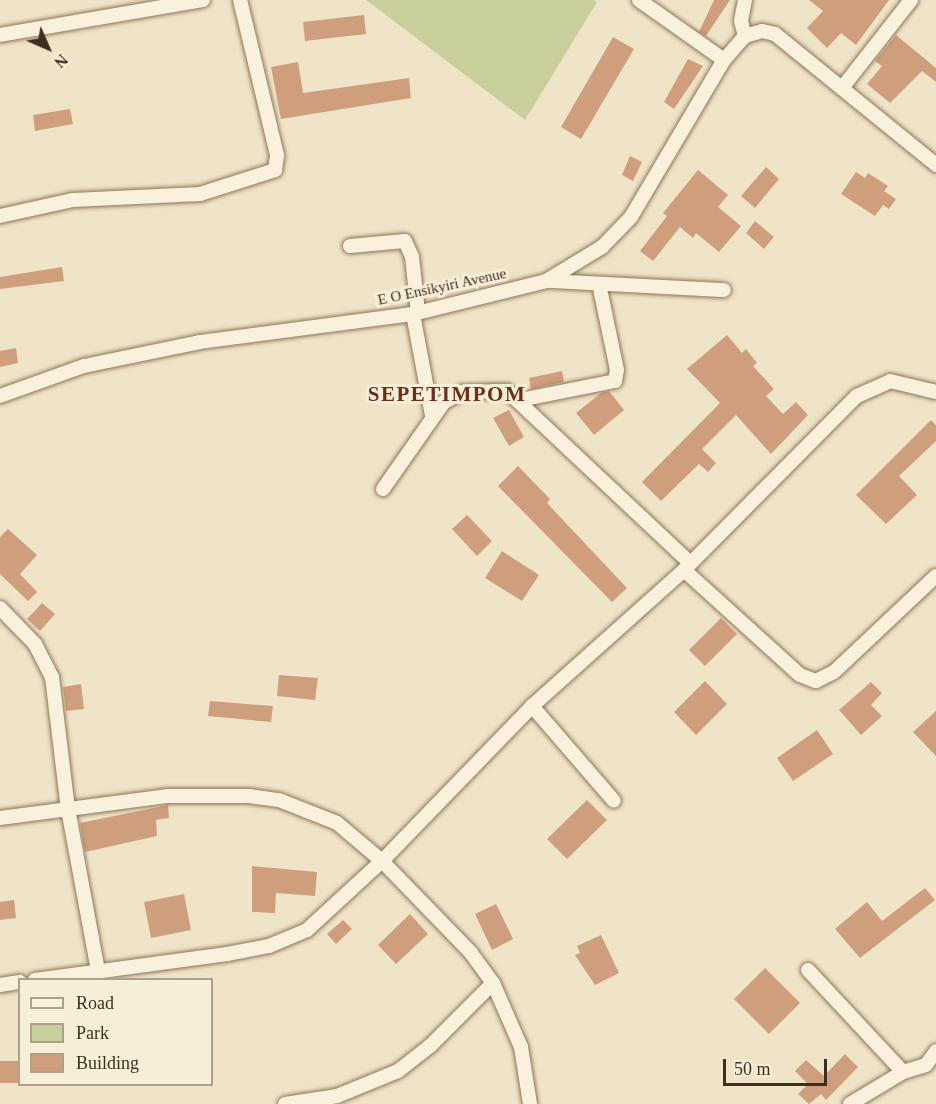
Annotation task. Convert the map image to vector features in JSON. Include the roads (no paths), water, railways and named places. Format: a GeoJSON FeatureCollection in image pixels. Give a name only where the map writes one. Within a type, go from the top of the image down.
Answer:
{"type":"FeatureCollection","features":[{"type":"Feature","properties":{"kind":"street"},"geometry":{"type":"LineString","coordinates":[[0,35],[203,0]]}},
{"type":"Feature","properties":{"kind":"street"},"geometry":{"type":"LineString","coordinates":[[0,216],[73,200],[200,194],[275,170],[277,155],[240,0]]}},
{"type":"Feature","properties":{"kind":"street"},"geometry":{"type":"LineString","coordinates":[[639,0],[724,60]]}},
{"type":"Feature","properties":{"kind":"street"},"geometry":{"type":"LineString","coordinates":[[745,0],[741,21],[745,36],[762,31],[776,34],[936,165]]}},
{"type":"Feature","properties":{"kind":"street"},"geometry":{"type":"LineString","coordinates":[[842,88],[911,0]]}},
{"type":"Feature","properties":{"kind":"street","name":"E O Ensikyiri Avenue"},"geometry":{"type":"LineString","coordinates":[[0,396],[84,366],[188,345],[415,313],[546,281],[602,247],[631,217],[724,60],[745,36]]}},
{"type":"Feature","properties":{"kind":"street"},"geometry":{"type":"LineString","coordinates":[[350,246],[405,241],[412,257],[415,313],[432,416]]}},
{"type":"Feature","properties":{"kind":"street"},"geometry":{"type":"LineString","coordinates":[[546,281],[724,290]]}},
{"type":"Feature","properties":{"kind":"street"},"geometry":{"type":"LineString","coordinates":[[520,400],[615,381],[618,370],[599,284]]}},
{"type":"Feature","properties":{"kind":"street"},"geometry":{"type":"LineString","coordinates":[[49,978],[269,946],[307,930],[382,861],[532,706],[687,566],[857,396],[890,381],[936,392]]}},
{"type":"Feature","properties":{"kind":"street"},"geometry":{"type":"LineString","coordinates":[[383,489],[444,402],[463,392],[500,390],[520,400],[800,675],[816,681],[834,672],[936,576]]}},
{"type":"Feature","properties":{"kind":"street"},"geometry":{"type":"LineString","coordinates":[[0,608],[35,644],[48,665],[68,810],[98,971]]}},
{"type":"Feature","properties":{"kind":"street"},"geometry":{"type":"LineString","coordinates":[[532,706],[614,801]]}},
{"type":"Feature","properties":{"kind":"street"},"geometry":{"type":"LineString","coordinates":[[0,818],[167,796],[249,796],[279,800],[337,823],[382,861],[471,953],[493,983],[521,1047],[530,1104]]}},
{"type":"Feature","properties":{"kind":"street"},"geometry":{"type":"LineString","coordinates":[[808,970],[903,1072]]}},
{"type":"Feature","properties":{"kind":"street"},"geometry":{"type":"LineString","coordinates":[[0,985],[18,982]]}},
{"type":"Feature","properties":{"kind":"street"},"geometry":{"type":"LineString","coordinates":[[285,1104],[337,1096],[398,1071],[430,1046],[493,983]]}},
{"type":"Feature","properties":{"kind":"street"},"geometry":{"type":"LineString","coordinates":[[850,1104],[903,1072],[931,1070],[936,1051]]}},
{"type":"Feature","properties":{"kind":"district","name":"SEPETIMPOM"},"geometry":{"type":"Point","coordinates":[447,394]}}]}
